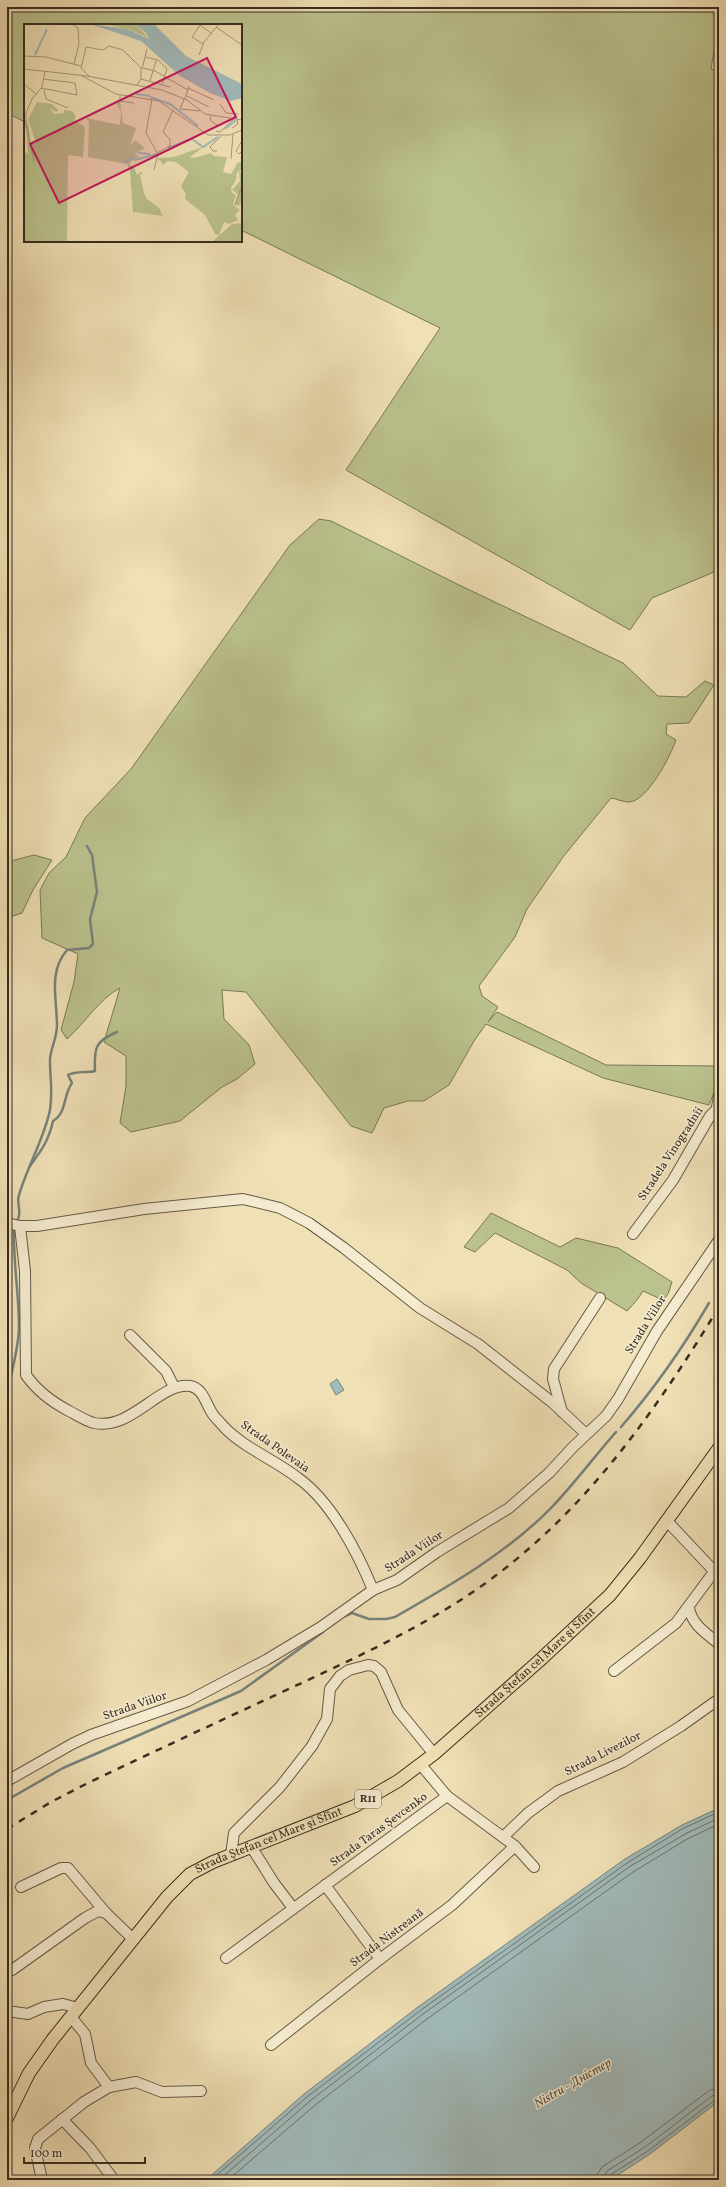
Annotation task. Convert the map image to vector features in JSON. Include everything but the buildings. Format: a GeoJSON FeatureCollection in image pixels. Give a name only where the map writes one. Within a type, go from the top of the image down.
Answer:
{"type":"FeatureCollection","features":[{"type":"Feature","properties":{"kind":"main road","name":"Strada Ştefan cel Mare şi Sfînt"},"geometry":{"type":"LineString","coordinates":[[7,2118],[29,2073],[74,2012],[167,1897],[190,1874],[231,1855],[252,1848],[355,1806],[377,1794],[421,1765],[597,1608],[623,1579],[667,1521],[719,1448]]}},
{"type":"Feature","properties":{"kind":"street","name":"Stradela Vinogradnîi"},"geometry":{"type":"LineString","coordinates":[[634,1234],[673,1180],[710,1116],[718,1107],[719,1096]]}},
{"type":"Feature","properties":{"kind":"street"},"geometry":{"type":"LineString","coordinates":[[7,1223],[20,1226],[37,1226],[144,1209],[244,1199],[280,1208],[309,1223],[344,1248],[420,1308],[478,1344],[509,1367],[586,1434]]}},
{"type":"Feature","properties":{"kind":"street"},"geometry":{"type":"LineString","coordinates":[[20,1226],[25,1271],[26,1375],[33,1385],[58,1405],[94,1423],[115,1420],[134,1413],[174,1387],[166,1371],[130,1335]]}},
{"type":"Feature","properties":{"kind":"street","name":"Strada Viilor"},"geometry":{"type":"LineString","coordinates":[[7,1781],[35,1764],[91,1735],[188,1701],[229,1680],[290,1646],[373,1590],[396,1580],[437,1552],[509,1508],[549,1474],[586,1434],[606,1416],[618,1399],[657,1331],[719,1240]]}},
{"type":"Feature","properties":{"kind":"street"},"geometry":{"type":"LineString","coordinates":[[562,1412],[553,1378],[554,1369],[600,1298]]}},
{"type":"Feature","properties":{"kind":"street","name":"Strada Polevaia"},"geometry":{"type":"LineString","coordinates":[[174,1387],[184,1386],[196,1388],[204,1398],[212,1413],[225,1428],[300,1478],[310,1488],[355,1549],[373,1590]]}},
{"type":"Feature","properties":{"kind":"street"},"geometry":{"type":"LineString","coordinates":[[614,1671],[650,1645],[676,1623],[689,1608],[717,1568],[667,1521]]}},
{"type":"Feature","properties":{"kind":"street"},"geometry":{"type":"LineString","coordinates":[[689,1608],[690,1616],[698,1626],[719,1644]]}},
{"type":"Feature","properties":{"kind":"street"},"geometry":{"type":"LineString","coordinates":[[231,1855],[234,1834],[280,1787],[315,1742],[327,1719],[328,1694],[340,1676],[356,1667],[374,1666],[381,1672],[386,1680],[398,1710],[434,1754]]}},
{"type":"Feature","properties":{"kind":"street","name":"Strada Livezilor"},"geometry":{"type":"LineString","coordinates":[[503,1837],[528,1813],[558,1791],[628,1759],[681,1726],[719,1699]]}},
{"type":"Feature","properties":{"kind":"street","name":"Strada Taras Șevcenko"},"geometry":{"type":"LineString","coordinates":[[421,1765],[447,1796],[515,1846],[534,1867]]}},
{"type":"Feature","properties":{"kind":"street","name":"Strada Taras Șevcenko"},"geometry":{"type":"LineString","coordinates":[[226,1958],[447,1796]]}},
{"type":"Feature","properties":{"kind":"street","name":"Strada Nistreană"},"geometry":{"type":"LineString","coordinates":[[271,2045],[380,1959],[452,1905],[515,1846]]}},
{"type":"Feature","properties":{"kind":"street"},"geometry":{"type":"LineString","coordinates":[[252,1848],[269,1876],[293,1908]]}},
{"type":"Feature","properties":{"kind":"street"},"geometry":{"type":"LineString","coordinates":[[22,1887],[65,1867],[74,1873],[106,1913],[133,1939]]}},
{"type":"Feature","properties":{"kind":"street","name":"Strada Taras Șevcenko"},"geometry":{"type":"LineString","coordinates":[[326,1885],[380,1959]]}},
{"type":"Feature","properties":{"kind":"street"},"geometry":{"type":"LineString","coordinates":[[7,1971],[12,1970],[89,1916],[98,1911],[106,1913]]}},
{"type":"Feature","properties":{"kind":"street"},"geometry":{"type":"LineString","coordinates":[[7,2011],[28,2014],[44,2007],[63,2004],[74,2012],[85,2034],[91,2063],[109,2087]]}},
{"type":"Feature","properties":{"kind":"street"},"geometry":{"type":"LineString","coordinates":[[42,2180],[36,2148],[38,2138],[62,2119],[109,2087],[136,2082],[162,2092],[201,2091]]}},
{"type":"Feature","properties":{"kind":"street"},"geometry":{"type":"LineString","coordinates":[[62,2119],[90,2148],[114,2180]]}},
{"type":"Feature","properties":{"kind":"green space"},"geometry":{"type":"Polygon","coordinates":[[[7,7],[719,7],[719,12],[709,8],[719,20],[719,44],[714,51],[711,69],[719,72],[719,570],[652,598],[630,630],[346,470],[440,328],[242,230],[242,24],[24,24],[24,122],[7,113],[7,7]]]}},
{"type":"Feature","properties":{"kind":"green space"},"geometry":{"type":"Polygon","coordinates":[[[319,519],[331,521],[459,585],[623,663],[658,696],[686,697],[705,681],[714,685],[689,723],[667,724],[666,734],[676,740],[664,766],[643,794],[636,800],[629,802],[611,798],[563,857],[527,909],[515,937],[479,986],[482,996],[498,1007],[488,1022],[497,1012],[606,1065],[719,1066],[719,1080],[709,1105],[603,1078],[486,1024],[474,1041],[449,1085],[424,1101],[408,1101],[384,1108],[372,1133],[351,1126],[246,992],[222,990],[224,1019],[249,1045],[255,1064],[237,1079],[222,1087],[180,1121],[131,1132],[120,1123],[126,1086],[126,1056],[104,1042],[120,988],[105,998],[67,1039],[61,1030],[74,982],[78,954],[42,938],[40,890],[49,873],[66,857],[85,818],[131,769],[290,545],[319,519]]]}},
{"type":"Feature","properties":{"kind":"green space"},"geometry":{"type":"Polygon","coordinates":[[[34,855],[52,860],[33,890],[22,913],[7,918],[7,862],[34,855]]]}},
{"type":"Feature","properties":{"kind":"green space"},"geometry":{"type":"Polygon","coordinates":[[[491,1213],[560,1247],[576,1238],[618,1248],[672,1282],[668,1294],[663,1300],[643,1291],[627,1311],[581,1283],[567,1270],[495,1233],[475,1252],[464,1247],[491,1213]]]}},
{"type":"Feature","properties":{"kind":"water"},"geometry":{"type":"Polygon","coordinates":[[[337,1379],[344,1390],[336,1395],[330,1384],[337,1379]]]}},
{"type":"Feature","properties":{"kind":"water","name":"Nistru - Дністер"},"geometry":{"type":"Polygon","coordinates":[[[719,1808],[719,2101],[650,2154],[610,2180],[206,2180],[304,2094],[418,2007],[625,1859],[682,1825],[719,1808]]]}},
{"type":"Feature","properties":{"kind":"waterway"},"geometry":{"type":"LineString","coordinates":[[18,1219],[18,1198],[26,1174],[44,1132],[50,1110],[50,1058],[57,1031],[55,996],[55,977],[57,967],[67,950],[89,948],[93,944],[90,919],[97,892],[92,855],[87,846]]}},
{"type":"Feature","properties":{"kind":"waterway"},"geometry":{"type":"LineString","coordinates":[[30,1166],[44,1145],[53,1121],[63,1109],[67,1093],[72,1083],[68,1075],[95,1071],[97,1046],[104,1039],[117,1032]]}},
{"type":"Feature","properties":{"kind":"waterway"},"geometry":{"type":"LineString","coordinates":[[7,1398],[19,1335],[14,1230]]}},
{"type":"Feature","properties":{"kind":"waterway"},"geometry":{"type":"LineString","coordinates":[[621,1427],[668,1367],[709,1303]]}},
{"type":"Feature","properties":{"kind":"waterway"},"geometry":{"type":"LineString","coordinates":[[345,1616],[352,1613],[369,1619],[386,1619],[395,1617],[477,1568],[516,1540],[551,1508],[568,1490],[616,1432]]}},
{"type":"Feature","properties":{"kind":"waterway"},"geometry":{"type":"LineString","coordinates":[[7,1800],[63,1768],[241,1691],[323,1632]]}},
{"type":"Feature","properties":{"kind":"railway"},"geometry":{"type":"LineString","coordinates":[[7,1829],[51,1802],[86,1784],[382,1645],[467,1596],[493,1577],[519,1557],[549,1530],[604,1472],[653,1408],[676,1375],[719,1307]]}}]}
